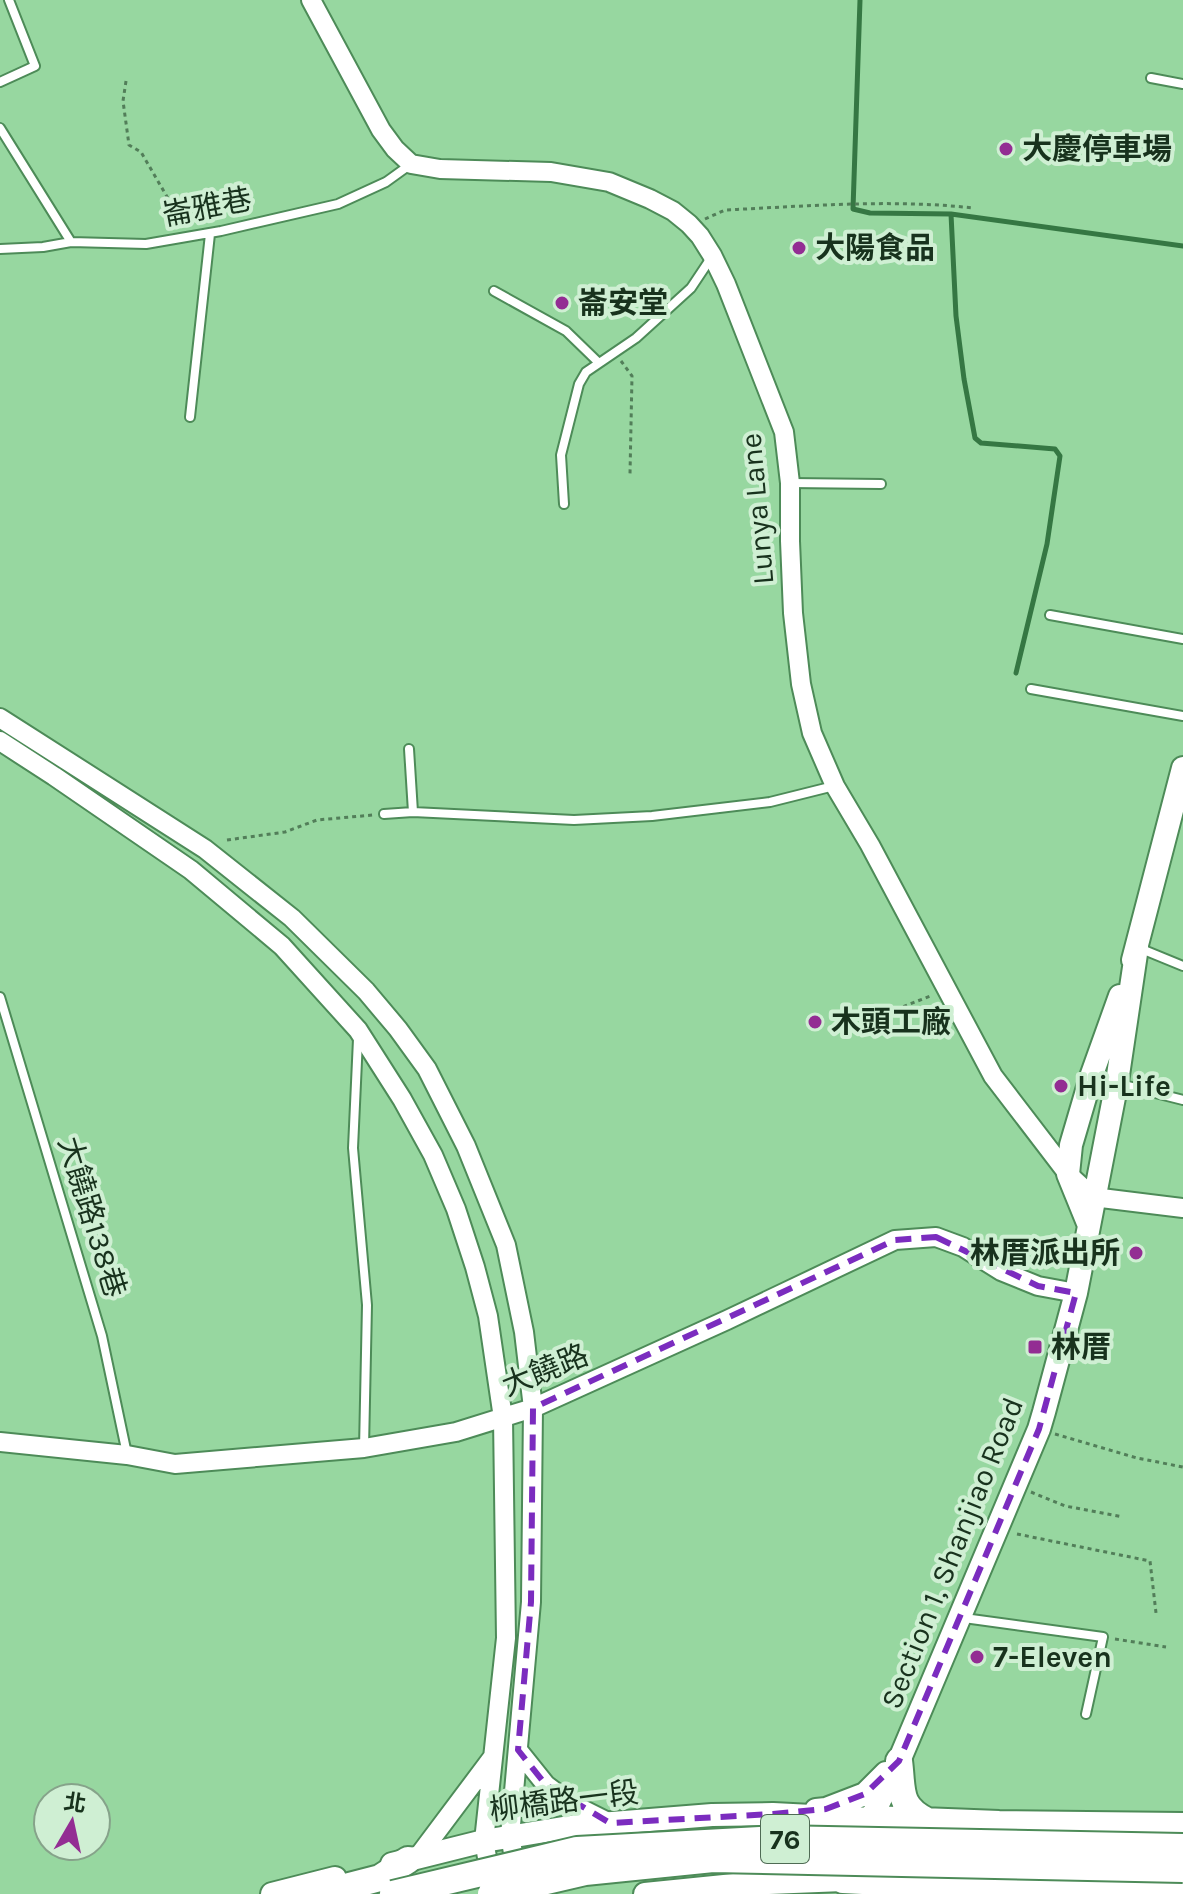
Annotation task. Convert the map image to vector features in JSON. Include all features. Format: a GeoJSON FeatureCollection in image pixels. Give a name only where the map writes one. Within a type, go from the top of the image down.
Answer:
{"type":"FeatureCollection","features":[{"type":"Feature","properties":{"kind":"highway"},"geometry":{"type":"LineString","coordinates":[[899,1761],[905,1803],[914,1814],[927,1821]]}},
{"type":"Feature","properties":{"kind":"highway"},"geometry":{"type":"LineString","coordinates":[[870,1819],[1183,1826]]}},
{"type":"Feature","properties":{"kind":"highway","name":"76"},"geometry":{"type":"LineString","coordinates":[[393,1894],[577,1850],[777,1839],[1183,1847]]}},
{"type":"Feature","properties":{"kind":"highway"},"geometry":{"type":"LineString","coordinates":[[318,1894],[380,1878],[412,1859]]}},
{"type":"Feature","properties":{"kind":"highway","name":"76"},"geometry":{"type":"LineString","coordinates":[[493,1894],[585,1872],[713,1859],[1183,1869]]}},
{"type":"Feature","properties":{"kind":"highway"},"geometry":{"type":"LineString","coordinates":[[841,1887],[1183,1894]]}},
{"type":"Feature","properties":{"kind":"main road"},"geometry":{"type":"LineString","coordinates":[[1088,1223],[1068,1174],[1071,1145],[1091,1077],[1137,947],[1182,776]]}},
{"type":"Feature","properties":{"kind":"main road","name":"Section 1, Shanjiao Road"},"geometry":{"type":"LineString","coordinates":[[841,1887],[899,1761],[1039,1429],[1076,1293],[1117,1082],[1137,947]]}},
{"type":"Feature","properties":{"kind":"main road"},"geometry":{"type":"LineString","coordinates":[[773,1814],[826,1809],[865,1794],[899,1761]]}},
{"type":"Feature","properties":{"kind":"main road","name":"柳橋路一段"},"geometry":{"type":"LineString","coordinates":[[272,1894],[484,1841],[575,1826],[712,1815],[773,1814],[870,1819]]}},
{"type":"Feature","properties":{"kind":"main road"},"geometry":{"type":"LineString","coordinates":[[645,1894],[699,1891],[744,1884],[841,1887]]}},
{"type":"Feature","properties":{"kind":"street"},"geometry":{"type":"LineString","coordinates":[[311,0],[381,130],[411,164]]}},
{"type":"Feature","properties":{"kind":"street","name":"Lunya Lane"},"geometry":{"type":"LineString","coordinates":[[411,164],[440,169],[551,172],[609,182],[673,211],[700,236],[726,284],[784,432],[790,483],[793,613],[801,684],[812,733],[835,786],[870,845],[993,1076],[1068,1174],[1093,1197]]}},
{"type":"Feature","properties":{"kind":"street"},"geometry":{"type":"LineString","coordinates":[[0,718],[205,849],[292,918],[366,991],[398,1029],[427,1069],[466,1146],[506,1245],[522,1320],[533,1408],[531,1602],[510,1836],[520,1894]]}},
{"type":"Feature","properties":{"kind":"street"},"geometry":{"type":"LineString","coordinates":[[0,741],[191,870],[282,946],[358,1030],[433,1155],[456,1209],[488,1316],[503,1418],[506,1638],[484,1841],[493,1894]]}},
{"type":"Feature","properties":{"kind":"street"},"geometry":{"type":"LineString","coordinates":[[1093,1197],[1183,1208]]}},
{"type":"Feature","properties":{"kind":"street","name":"大饒路"},"geometry":{"type":"LineString","coordinates":[[0,1442],[127,1455],[175,1464],[364,1448],[456,1432],[533,1408],[895,1240],[936,1237],[963,1247],[1001,1271],[1038,1286],[1076,1293]]}},
{"type":"Feature","properties":{"kind":"street"},"geometry":{"type":"LineString","coordinates":[[518,1750],[546,1785],[570,1803],[610,1823]]}},
{"type":"Feature","properties":{"kind":"street"},"geometry":{"type":"LineString","coordinates":[[412,1859],[493,1756]]}},
{"type":"Feature","properties":{"kind":"lane"},"geometry":{"type":"LineString","coordinates":[[0,82],[35,66],[9,0]]}},
{"type":"Feature","properties":{"kind":"lane"},"geometry":{"type":"LineString","coordinates":[[1151,78],[1183,84]]}},
{"type":"Feature","properties":{"kind":"lane"},"geometry":{"type":"LineString","coordinates":[[0,128],[71,242]]}},
{"type":"Feature","properties":{"kind":"lane","name":"崙雅巷"},"geometry":{"type":"LineString","coordinates":[[0,249],[71,242],[146,244],[210,234],[338,204],[386,182],[411,164]]}},
{"type":"Feature","properties":{"kind":"lane"},"geometry":{"type":"LineString","coordinates":[[190,417],[210,234]]}},
{"type":"Feature","properties":{"kind":"lane"},"geometry":{"type":"LineString","coordinates":[[564,504],[561,455],[579,384],[586,372],[636,338],[691,288],[712,255]]}},
{"type":"Feature","properties":{"kind":"lane"},"geometry":{"type":"LineString","coordinates":[[494,291],[566,331],[599,363]]}},
{"type":"Feature","properties":{"kind":"lane"},"geometry":{"type":"LineString","coordinates":[[790,483],[881,484]]}},
{"type":"Feature","properties":{"kind":"lane"},"geometry":{"type":"LineString","coordinates":[[1050,615],[1183,639]]}},
{"type":"Feature","properties":{"kind":"lane"},"geometry":{"type":"LineString","coordinates":[[1031,689],[1183,716]]}},
{"type":"Feature","properties":{"kind":"lane"},"geometry":{"type":"LineString","coordinates":[[409,749],[413,812]]}},
{"type":"Feature","properties":{"kind":"lane"},"geometry":{"type":"LineString","coordinates":[[384,814],[413,812],[574,820],[652,816],[770,802],[835,786]]}},
{"type":"Feature","properties":{"kind":"lane"},"geometry":{"type":"LineString","coordinates":[[1137,947],[1183,966]]}},
{"type":"Feature","properties":{"kind":"lane","name":"大饒路138巷"},"geometry":{"type":"LineString","coordinates":[[0,997],[102,1336],[127,1455]]}},
{"type":"Feature","properties":{"kind":"lane"},"geometry":{"type":"LineString","coordinates":[[358,1030],[353,1148],[367,1305],[364,1448]]}},
{"type":"Feature","properties":{"kind":"lane"},"geometry":{"type":"LineString","coordinates":[[1091,1077],[1183,1100]]}},
{"type":"Feature","properties":{"kind":"lane"},"geometry":{"type":"LineString","coordinates":[[959,1617],[1103,1637],[1086,1714]]}},
{"type":"Feature","properties":{"kind":"path"},"geometry":{"type":"LineString","coordinates":[[126,81],[123,101],[129,145],[141,152],[190,236]]}},
{"type":"Feature","properties":{"kind":"path"},"geometry":{"type":"LineString","coordinates":[[690,225],[725,210],[862,202],[974,208]]}},
{"type":"Feature","properties":{"kind":"path"},"geometry":{"type":"LineString","coordinates":[[615,352],[632,376],[630,474]]}},
{"type":"Feature","properties":{"kind":"path"},"geometry":{"type":"LineString","coordinates":[[227,840],[285,832],[317,820],[384,814]]}},
{"type":"Feature","properties":{"kind":"path"},"geometry":{"type":"LineString","coordinates":[[866,1021],[947,990]]}},
{"type":"Feature","properties":{"kind":"path"},"geometry":{"type":"LineString","coordinates":[[1039,1429],[1137,1458],[1183,1467]]}},
{"type":"Feature","properties":{"kind":"path"},"geometry":{"type":"LineString","coordinates":[[1015,1485],[1065,1506],[1123,1517]]}},
{"type":"Feature","properties":{"kind":"path"},"geometry":{"type":"LineString","coordinates":[[996,1529],[1150,1561],[1156,1613]]}},
{"type":"Feature","properties":{"kind":"path"},"geometry":{"type":"LineString","coordinates":[[1103,1637],[1166,1647]]}},
{"type":"Feature","properties":{"kind":"highlighted area"},"geometry":{"type":"Polygon","coordinates":[[[936,1237],[1038,1286],[1076,1293],[1039,1429],[899,1761],[865,1794],[826,1809],[773,1814],[610,1823],[546,1785],[518,1750],[531,1602],[533,1408],[895,1240],[936,1237]]]}},
{"type":"Feature","properties":{"kind":"waterway"},"geometry":{"type":"LineString","coordinates":[[860,0],[853,209],[870,213],[951,214],[1183,246]]}},
{"type":"Feature","properties":{"kind":"waterway"},"geometry":{"type":"LineString","coordinates":[[951,214],[956,316],[975,438],[981,443],[1055,449],[1060,456],[1047,544],[1016,673]]}},
{"type":"Feature","properties":{"kind":"place","name":"大慶停車場"},"geometry":{"type":"Point","coordinates":[1006,149]}},
{"type":"Feature","properties":{"kind":"place","name":"大陽食品"},"geometry":{"type":"Point","coordinates":[799,248]}},
{"type":"Feature","properties":{"kind":"place","name":"崙安堂"},"geometry":{"type":"Point","coordinates":[562,303]}},
{"type":"Feature","properties":{"kind":"place","name":"木頭工廠"},"geometry":{"type":"Point","coordinates":[815,1022]}},
{"type":"Feature","properties":{"kind":"place","name":"Hi-Life"},"geometry":{"type":"Point","coordinates":[1061,1086]}},
{"type":"Feature","properties":{"kind":"place","name":"林厝派出所"},"geometry":{"type":"Point","coordinates":[1136,1253]}},
{"type":"Feature","properties":{"kind":"place","name":"林厝"},"geometry":{"type":"Point","coordinates":[1035,1347]}},
{"type":"Feature","properties":{"kind":"place","name":"7-Eleven"},"geometry":{"type":"Point","coordinates":[977,1657]}}]}
